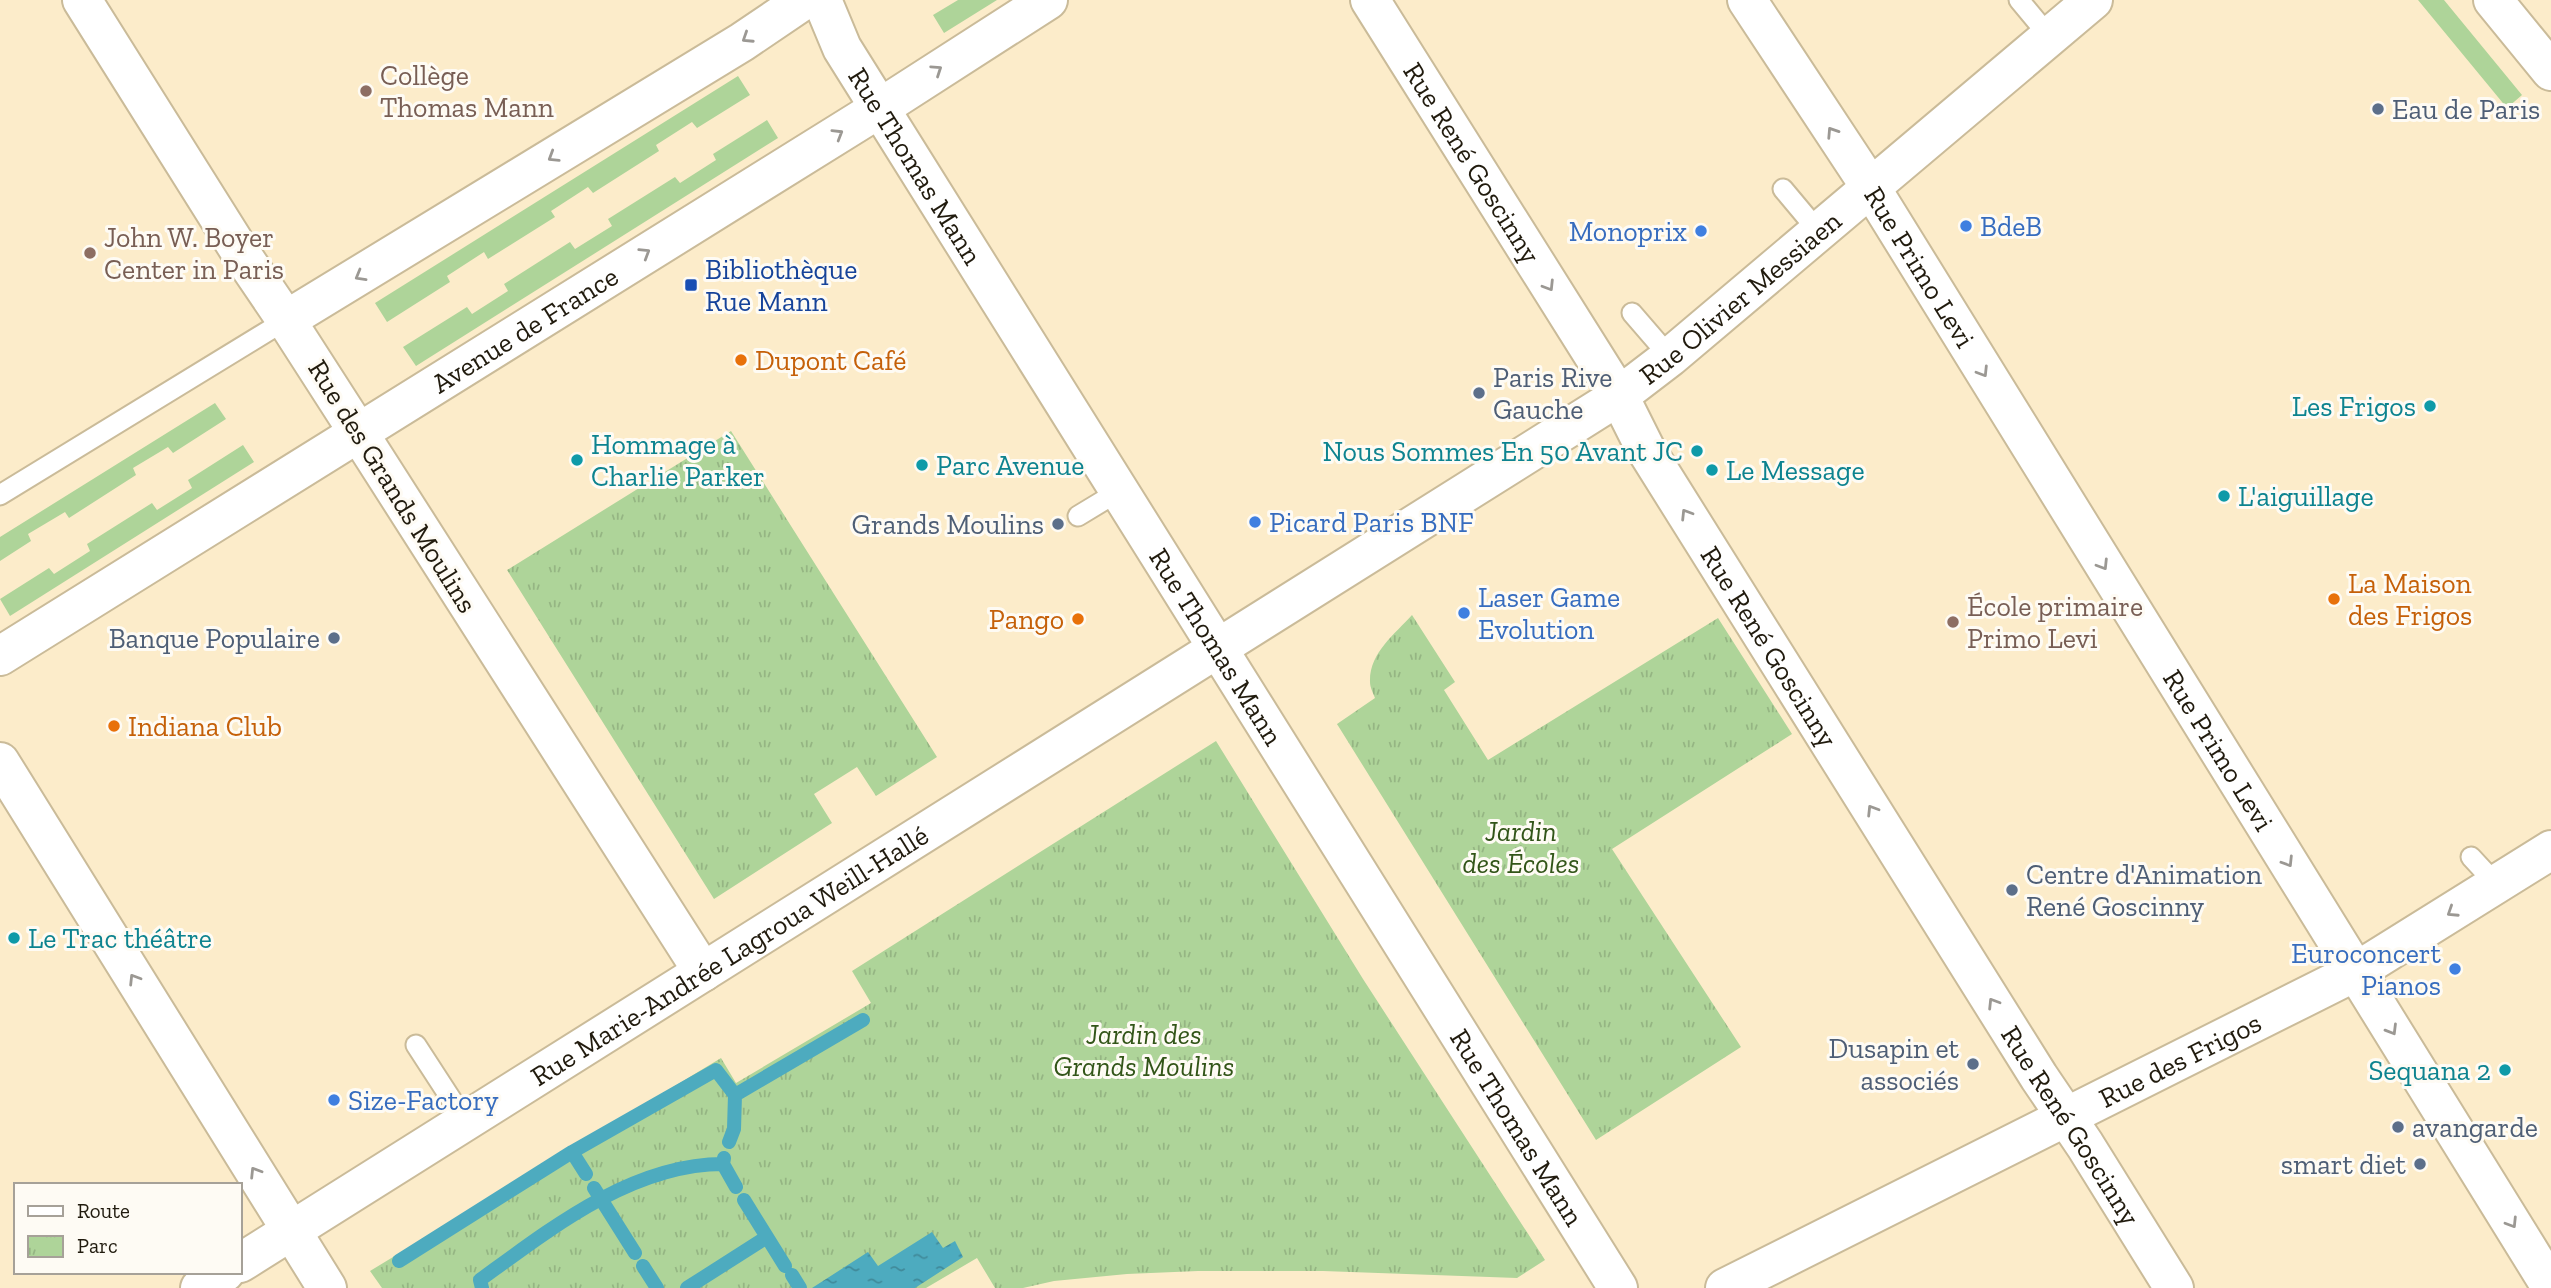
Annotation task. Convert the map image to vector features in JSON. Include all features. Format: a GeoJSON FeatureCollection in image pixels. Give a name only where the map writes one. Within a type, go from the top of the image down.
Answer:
{"type":"FeatureCollection","features":[{"type":"Feature","properties":{"kind":"street","name":"Rue des Grands Moulins"},"geometry":{"type":"LineString","coordinates":[[82,0],[246,261],[703,972]]}},
{"type":"Feature","properties":{"kind":"street"},"geometry":{"type":"LineString","coordinates":[[286,320],[730,49],[804,0]]}},
{"type":"Feature","properties":{"kind":"street","name":"Rue Thomas Mann"},"geometry":{"type":"LineString","coordinates":[[822,0],[842,48],[1618,1288]]}},
{"type":"Feature","properties":{"kind":"street","name":"Avenue de France"},"geometry":{"type":"LineString","coordinates":[[0,656],[289,478],[358,432],[880,108],[1048,0]]}},
{"type":"Feature","properties":{"kind":"street","name":"Rue René Goscinny"},"geometry":{"type":"LineString","coordinates":[[1370,0],[1619,396],[1645,448],[2174,1288]]}},
{"type":"Feature","properties":{"kind":"street","name":"Rue Primo Levi"},"geometry":{"type":"LineString","coordinates":[[1747,0],[1871,188],[2551,1287]]}},
{"type":"Feature","properties":{"kind":"street","name":"Rue Olivier Messiaen"},"geometry":{"type":"LineString","coordinates":[[1219,648],[1619,396],[1670,357],[2093,0]]}},
{"type":"Feature","properties":{"kind":"street"},"geometry":{"type":"LineString","coordinates":[[2493,0],[2551,71]]}},
{"type":"Feature","properties":{"kind":"street","name":"Rue Marie-Andrée Lagroua Weill-Hallé"},"geometry":{"type":"LineString","coordinates":[[242,1262],[1219,648]]}},
{"type":"Feature","properties":{"kind":"street"},"geometry":{"type":"LineString","coordinates":[[0,762],[327,1288]]}},
{"type":"Feature","properties":{"kind":"street","name":"Rue des Frigos"},"geometry":{"type":"LineString","coordinates":[[1725,1288],[2357,971],[2385,956],[2483,870],[2551,850]]}},
{"type":"Feature","properties":{"kind":"street"},"geometry":{"type":"LineString","coordinates":[[200,1288],[222,1274]]}},
{"type":"Feature","properties":{"kind":"lane"},"geometry":{"type":"LineString","coordinates":[[2019,0],[2049,36]]}},
{"type":"Feature","properties":{"kind":"lane"},"geometry":{"type":"LineString","coordinates":[[1783,189],[1819,232]]}},
{"type":"Feature","properties":{"kind":"lane"},"geometry":{"type":"LineString","coordinates":[[1632,313],[1670,357]]}},
{"type":"Feature","properties":{"kind":"lane"},"geometry":{"type":"LineString","coordinates":[[0,495],[286,320]]}},
{"type":"Feature","properties":{"kind":"lane"},"geometry":{"type":"LineString","coordinates":[[1079,516],[1121,490]]}},
{"type":"Feature","properties":{"kind":"lane"},"geometry":{"type":"LineString","coordinates":[[416,1045],[466,1122]]}},
{"type":"Feature","properties":{"kind":"green space"},"geometry":{"type":"Polygon","coordinates":[[[958,0],[997,0],[944,33],[933,15],[958,0]]]}},
{"type":"Feature","properties":{"kind":"green space"},"geometry":{"type":"Polygon","coordinates":[[[2418,0],[2444,0],[2522,95],[2507,108],[2418,0]]]}},
{"type":"Feature","properties":{"kind":"green space"},"geometry":{"type":"Polygon","coordinates":[[[738,76],[750,95],[697,128],[692,122],[656,145],[659,151],[593,193],[588,187],[551,211],[555,217],[488,259],[484,252],[447,276],[450,282],[387,322],[375,303],[738,76]]]}},
{"type":"Feature","properties":{"kind":"green space"},"geometry":{"type":"Polygon","coordinates":[[[767,120],[778,138],[416,366],[403,347],[467,307],[472,314],[508,291],[504,284],[570,242],[575,249],[612,226],[608,219],[675,177],[680,183],[716,160],[713,154],[767,120]]]}},
{"type":"Feature","properties":{"kind":"green space"},"geometry":{"type":"Polygon","coordinates":[[[215,403],[226,419],[173,453],[168,447],[133,468],[136,475],[69,518],[65,512],[28,534],[31,541],[0,561],[0,537],[215,403]]]}},
{"type":"Feature","properties":{"kind":"green space"},"geometry":{"type":"Polygon","coordinates":[[[731,431],[937,757],[876,796],[857,767],[814,794],[832,823],[714,899],[507,570],[731,431]]]}},
{"type":"Feature","properties":{"kind":"green space"},"geometry":{"type":"Polygon","coordinates":[[[243,445],[254,462],[10,616],[0,599],[49,568],[54,574],[90,551],[87,544],[152,503],[157,510],[192,488],[188,480],[243,445]]]}},
{"type":"Feature","properties":{"kind":"green space","name":"Jardin des Écoles"},"geometry":{"type":"Polygon","coordinates":[[[1412,615],[1455,682],[1444,690],[1488,760],[1718,618],[1792,734],[1612,849],[1741,1047],[1596,1140],[1337,724],[1375,698],[1370,682],[1378,653],[1412,615]]]}},
{"type":"Feature","properties":{"kind":"green space","name":"Jardin des Grands Moulins"},"geometry":{"type":"Polygon","coordinates":[[[1216,741],[1363,979],[1545,1260],[1517,1278],[1323,1271],[1198,1271],[1127,1274],[1054,1281],[1023,1288],[995,1288],[977,1258],[926,1288],[382,1288],[370,1271],[721,1058],[736,1083],[871,1003],[852,971],[1216,741]]]}},
{"type":"Feature","properties":{"kind":"water"},"geometry":{"type":"Polygon","coordinates":[[[932,1232],[943,1248],[955,1241],[963,1257],[915,1288],[812,1288],[868,1252],[878,1266],[932,1232]]]}},
{"type":"Feature","properties":{"kind":"waterway"},"geometry":{"type":"LineString","coordinates":[[729,1142],[734,1129],[735,1095],[863,1020]]}},
{"type":"Feature","properties":{"kind":"waterway"},"geometry":{"type":"LineString","coordinates":[[399,1261],[572,1152],[716,1070],[735,1095]]}},
{"type":"Feature","properties":{"kind":"waterway"},"geometry":{"type":"LineString","coordinates":[[572,1152],[586,1174]]}},
{"type":"Feature","properties":{"kind":"waterway"},"geometry":{"type":"LineString","coordinates":[[724,1158],[723,1164],[736,1187]]}},
{"type":"Feature","properties":{"kind":"waterway"},"geometry":{"type":"LineString","coordinates":[[482,1288],[480,1280],[535,1240],[625,1187],[656,1175],[689,1167],[723,1164]]}},
{"type":"Feature","properties":{"kind":"waterway"},"geometry":{"type":"LineString","coordinates":[[594,1188],[635,1253]]}},
{"type":"Feature","properties":{"kind":"waterway"},"geometry":{"type":"LineString","coordinates":[[744,1200],[785,1266]]}},
{"type":"Feature","properties":{"kind":"waterway"},"geometry":{"type":"LineString","coordinates":[[687,1288],[767,1237]]}},
{"type":"Feature","properties":{"kind":"waterway"},"geometry":{"type":"LineString","coordinates":[[643,1266],[657,1288]]}},
{"type":"Feature","properties":{"kind":"waterway"},"geometry":{"type":"LineString","coordinates":[[792,1275],[800,1288]]}},
{"type":"Feature","properties":{"kind":"place","name":"Collège Thomas Mann"},"geometry":{"type":"Point","coordinates":[366,91]}},
{"type":"Feature","properties":{"kind":"place","name":"Eau de Paris"},"geometry":{"type":"Point","coordinates":[2378,109]}},
{"type":"Feature","properties":{"kind":"place","name":"BdeB"},"geometry":{"type":"Point","coordinates":[1966,226]}},
{"type":"Feature","properties":{"kind":"place","name":"Monoprix"},"geometry":{"type":"Point","coordinates":[1701,231]}},
{"type":"Feature","properties":{"kind":"place","name":"John W. Boyer Center in Paris"},"geometry":{"type":"Point","coordinates":[90,253]}},
{"type":"Feature","properties":{"kind":"place","name":"Bibliothèque Rue Mann"},"geometry":{"type":"Point","coordinates":[691,285]}},
{"type":"Feature","properties":{"kind":"place","name":"Dupont Café"},"geometry":{"type":"Point","coordinates":[741,360]}},
{"type":"Feature","properties":{"kind":"place","name":"Paris Rive Gauche"},"geometry":{"type":"Point","coordinates":[1479,393]}},
{"type":"Feature","properties":{"kind":"place","name":"Les Frigos"},"geometry":{"type":"Point","coordinates":[2430,406]}},
{"type":"Feature","properties":{"kind":"place","name":"Nous Sommes En 50 Avant JC"},"geometry":{"type":"Point","coordinates":[1697,451]}},
{"type":"Feature","properties":{"kind":"place","name":"Hommage à Charlie Parker"},"geometry":{"type":"Point","coordinates":[577,460]}},
{"type":"Feature","properties":{"kind":"place","name":"Parc Avenue"},"geometry":{"type":"Point","coordinates":[922,465]}},
{"type":"Feature","properties":{"kind":"place","name":"Le Message"},"geometry":{"type":"Point","coordinates":[1712,470]}},
{"type":"Feature","properties":{"kind":"place","name":"L'aiguillage"},"geometry":{"type":"Point","coordinates":[2224,496]}},
{"type":"Feature","properties":{"kind":"place","name":"Picard Paris BNF"},"geometry":{"type":"Point","coordinates":[1255,522]}},
{"type":"Feature","properties":{"kind":"place","name":"Grands Moulins"},"geometry":{"type":"Point","coordinates":[1058,524]}},
{"type":"Feature","properties":{"kind":"place","name":"La Maison des Frigos"},"geometry":{"type":"Point","coordinates":[2334,599]}},
{"type":"Feature","properties":{"kind":"place","name":"Laser Game Evolution"},"geometry":{"type":"Point","coordinates":[1464,613]}},
{"type":"Feature","properties":{"kind":"place","name":"Pango"},"geometry":{"type":"Point","coordinates":[1078,619]}},
{"type":"Feature","properties":{"kind":"place","name":"École primaire Primo Levi"},"geometry":{"type":"Point","coordinates":[1953,622]}},
{"type":"Feature","properties":{"kind":"place","name":"Banque Populaire"},"geometry":{"type":"Point","coordinates":[334,638]}},
{"type":"Feature","properties":{"kind":"place","name":"Indiana Club"},"geometry":{"type":"Point","coordinates":[114,726]}},
{"type":"Feature","properties":{"kind":"place","name":"Centre d'Animation René Goscinny"},"geometry":{"type":"Point","coordinates":[2012,890]}},
{"type":"Feature","properties":{"kind":"place","name":"Le Trac théâtre"},"geometry":{"type":"Point","coordinates":[14,938]}},
{"type":"Feature","properties":{"kind":"place","name":"Euroconcert Pianos"},"geometry":{"type":"Point","coordinates":[2455,969]}},
{"type":"Feature","properties":{"kind":"place","name":"Dusapin et associés"},"geometry":{"type":"Point","coordinates":[1973,1064]}},
{"type":"Feature","properties":{"kind":"place","name":"Sequana 2"},"geometry":{"type":"Point","coordinates":[2505,1070]}},
{"type":"Feature","properties":{"kind":"place","name":"Size-Factory"},"geometry":{"type":"Point","coordinates":[334,1100]}},
{"type":"Feature","properties":{"kind":"place","name":"avangarde"},"geometry":{"type":"Point","coordinates":[2398,1127]}},
{"type":"Feature","properties":{"kind":"place","name":"smart diet"},"geometry":{"type":"Point","coordinates":[2420,1164]}}]}
